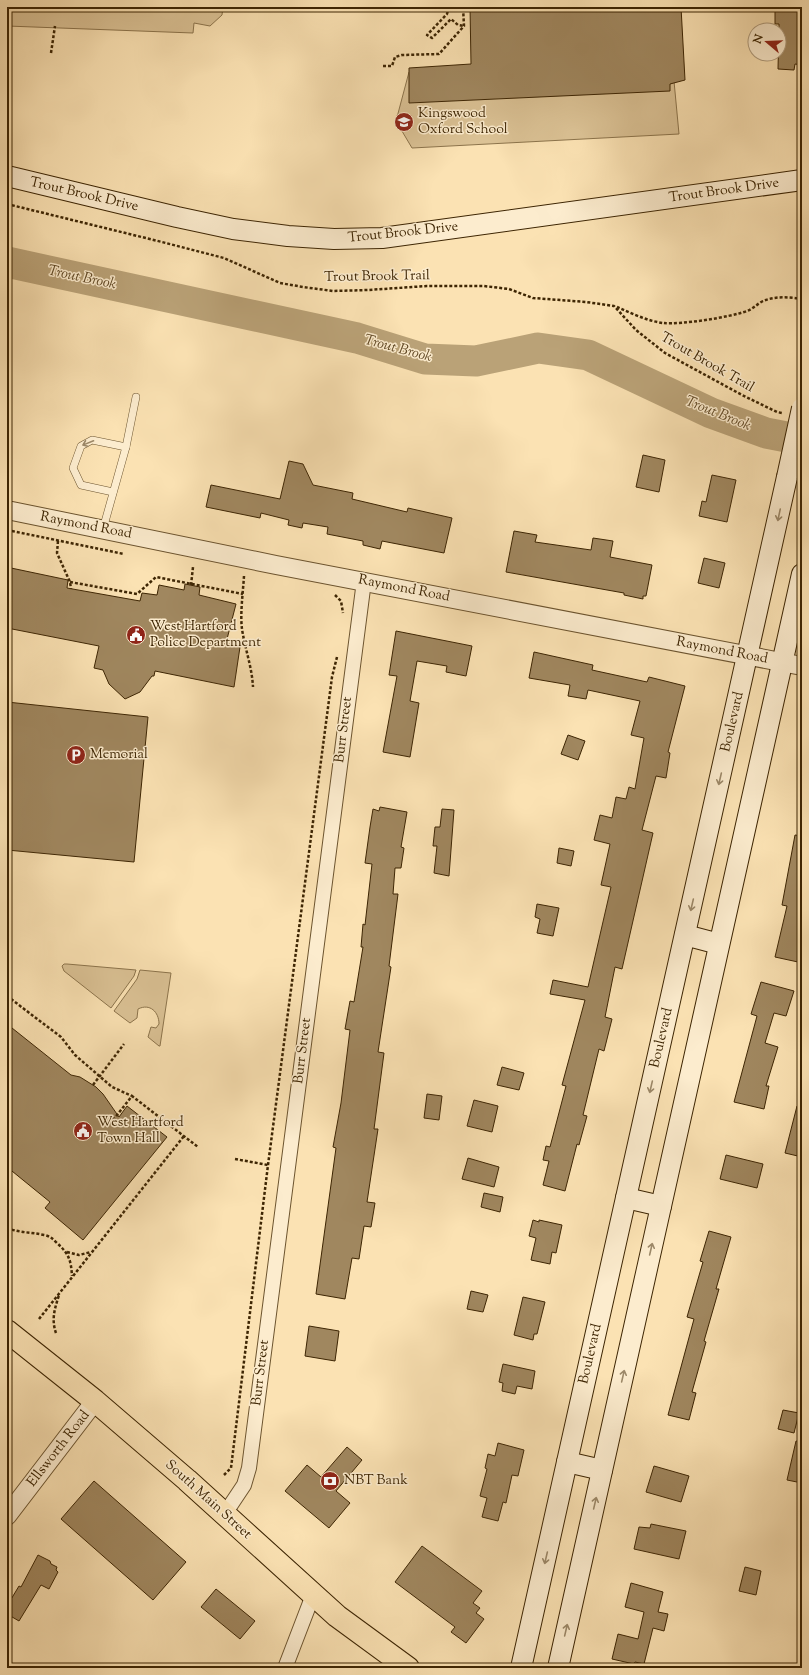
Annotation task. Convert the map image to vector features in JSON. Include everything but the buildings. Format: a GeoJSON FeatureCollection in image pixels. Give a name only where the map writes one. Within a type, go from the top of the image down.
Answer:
{"type":"FeatureCollection","features":[{"type":"Feature","properties":{"kind":"main road","name":"Trout Brook Drive"},"geometry":{"type":"LineString","coordinates":[[7,176],[233,229],[334,240],[382,238],[802,180]]}},
{"type":"Feature","properties":{"kind":"main road","name":"Boulevard"},"geometry":{"type":"LineString","coordinates":[[522,1668],[787,477],[793,410]]}},
{"type":"Feature","properties":{"kind":"main road"},"geometry":{"type":"LineString","coordinates":[[558,1668],[802,574]]}},
{"type":"Feature","properties":{"kind":"main road"},"geometry":{"type":"LineString","coordinates":[[685,935],[719,944]]}},
{"type":"Feature","properties":{"kind":"main road"},"geometry":{"type":"LineString","coordinates":[[626,1198],[661,1206]]}},
{"type":"Feature","properties":{"kind":"main road","name":"South Main Street"},"geometry":{"type":"LineString","coordinates":[[7,1331],[95,1401],[187,1480],[313,1595],[357,1632],[408,1668]]}},
{"type":"Feature","properties":{"kind":"main road"},"geometry":{"type":"LineString","coordinates":[[567,1462],[602,1470]]}},
{"type":"Feature","properties":{"kind":"street","name":"Raymond Road"},"geometry":{"type":"LineString","coordinates":[[7,510],[802,666]]}},
{"type":"Feature","properties":{"kind":"street","name":"Burr Street"},"geometry":{"type":"LineString","coordinates":[[224,1515],[244,1485],[249,1468],[364,581]]}},
{"type":"Feature","properties":{"kind":"street","name":"Ellsworth Road"},"geometry":{"type":"LineString","coordinates":[[7,1516],[95,1401]]}},
{"type":"Feature","properties":{"kind":"street"},"geometry":{"type":"LineString","coordinates":[[284,1668],[313,1595]]}},
{"type":"Feature","properties":{"kind":"lane"},"geometry":{"type":"LineString","coordinates":[[103,530],[112,492],[126,447],[136,397]]}},
{"type":"Feature","properties":{"kind":"lane"},"geometry":{"type":"LineString","coordinates":[[112,492],[81,485],[73,468],[81,446],[92,440],[126,447]]}},
{"type":"Feature","properties":{"kind":"path"},"geometry":{"type":"LineString","coordinates":[[449,7],[447,14],[427,35],[432,38],[451,19],[458,26],[464,26]]}},
{"type":"Feature","properties":{"kind":"path"},"geometry":{"type":"LineString","coordinates":[[383,66],[392,66],[395,57],[402,55],[439,54],[464,26],[463,7]]}},
{"type":"Feature","properties":{"kind":"path"},"geometry":{"type":"LineString","coordinates":[[51,52],[55,26]]}},
{"type":"Feature","properties":{"kind":"path","name":"Trout Brook Trail"},"geometry":{"type":"LineString","coordinates":[[7,204],[224,258],[280,283],[333,291],[427,286],[484,286],[509,289],[534,298],[614,306],[644,318],[663,323],[721,317],[748,311],[762,302],[772,299],[786,297],[802,299]]}},
{"type":"Feature","properties":{"kind":"path","name":"Trout Brook Trail"},"geometry":{"type":"LineString","coordinates":[[614,306],[636,330],[665,353],[742,395],[777,412],[793,410]]}},
{"type":"Feature","properties":{"kind":"path"},"geometry":{"type":"LineString","coordinates":[[7,530],[58,541],[57,553],[70,582],[71,589]]}},
{"type":"Feature","properties":{"kind":"path"},"geometry":{"type":"LineString","coordinates":[[191,584],[193,566]]}},
{"type":"Feature","properties":{"kind":"path"},"geometry":{"type":"LineString","coordinates":[[244,576],[242,627],[247,654],[252,670],[253,687]]}},
{"type":"Feature","properties":{"kind":"path"},"geometry":{"type":"LineString","coordinates":[[70,582],[137,594],[156,577],[243,594]]}},
{"type":"Feature","properties":{"kind":"path"},"geometry":{"type":"LineString","coordinates":[[341,601],[344,619]]}},
{"type":"Feature","properties":{"kind":"path"},"geometry":{"type":"LineString","coordinates":[[224,1475],[231,1468],[268,1165],[332,677],[338,655]]}},
{"type":"Feature","properties":{"kind":"path"},"geometry":{"type":"LineString","coordinates":[[7,996],[61,1038],[75,1055],[112,1087],[132,1096],[198,1147]]}},
{"type":"Feature","properties":{"kind":"path"},"geometry":{"type":"LineString","coordinates":[[93,1085],[124,1044]]}},
{"type":"Feature","properties":{"kind":"path"},"geometry":{"type":"LineString","coordinates":[[110,1124],[132,1096]]}},
{"type":"Feature","properties":{"kind":"path"},"geometry":{"type":"LineString","coordinates":[[39,1319],[184,1136]]}},
{"type":"Feature","properties":{"kind":"path"},"geometry":{"type":"LineString","coordinates":[[235,1159],[268,1165]]}},
{"type":"Feature","properties":{"kind":"path"},"geometry":{"type":"LineString","coordinates":[[7,1228],[22,1233],[43,1234],[50,1237],[66,1251],[79,1255],[92,1252]]}},
{"type":"Feature","properties":{"kind":"path"},"geometry":{"type":"LineString","coordinates":[[66,1251],[71,1264],[72,1276]]}},
{"type":"Feature","properties":{"kind":"path"},"geometry":{"type":"LineString","coordinates":[[56,1333],[53,1325],[54,1312],[60,1292]]}},
{"type":"Feature","properties":{"kind":"shaded area"},"geometry":{"type":"Polygon","coordinates":[[[7,7],[223,7],[222,15],[210,26],[194,23],[193,33],[7,26],[7,7]]]}},
{"type":"Feature","properties":{"kind":"shaded area"},"geometry":{"type":"Polygon","coordinates":[[[667,7],[679,134],[412,148],[396,121],[409,72],[502,97],[667,7]]]}},
{"type":"Feature","properties":{"kind":"shaded area"},"geometry":{"type":"Polygon","coordinates":[[[64,964],[136,970],[134,976],[111,1008],[64,971],[62,966],[64,964]]]}},
{"type":"Feature","properties":{"kind":"shaded area"},"geometry":{"type":"Polygon","coordinates":[[[140,970],[171,973],[160,1046],[148,1037],[151,1027],[156,1028],[159,1024],[156,1012],[150,1008],[142,1007],[138,1009],[137,1018],[130,1023],[114,1011],[137,979],[140,970]]]}},
{"type":"Feature","properties":{"kind":"waterway","name":"Trout Brook"},"geometry":{"type":"LineString","coordinates":[[7,262],[357,338],[425,359],[476,361],[538,348],[588,355],[711,413],[766,433],[802,440]]}},
{"type":"Feature","properties":{"kind":"place","name":"Kingswood Oxford School"},"geometry":{"type":"Point","coordinates":[404,122]}},
{"type":"Feature","properties":{"kind":"place","name":"West Hartford Police Department"},"geometry":{"type":"Point","coordinates":[136,635]}},
{"type":"Feature","properties":{"kind":"place","name":"Memorial"},"geometry":{"type":"Point","coordinates":[76,755]}},
{"type":"Feature","properties":{"kind":"place","name":"West Hartford Town Hall"},"geometry":{"type":"Point","coordinates":[83,1131]}},
{"type":"Feature","properties":{"kind":"place","name":"NBT Bank"},"geometry":{"type":"Point","coordinates":[330,1481]}}]}
